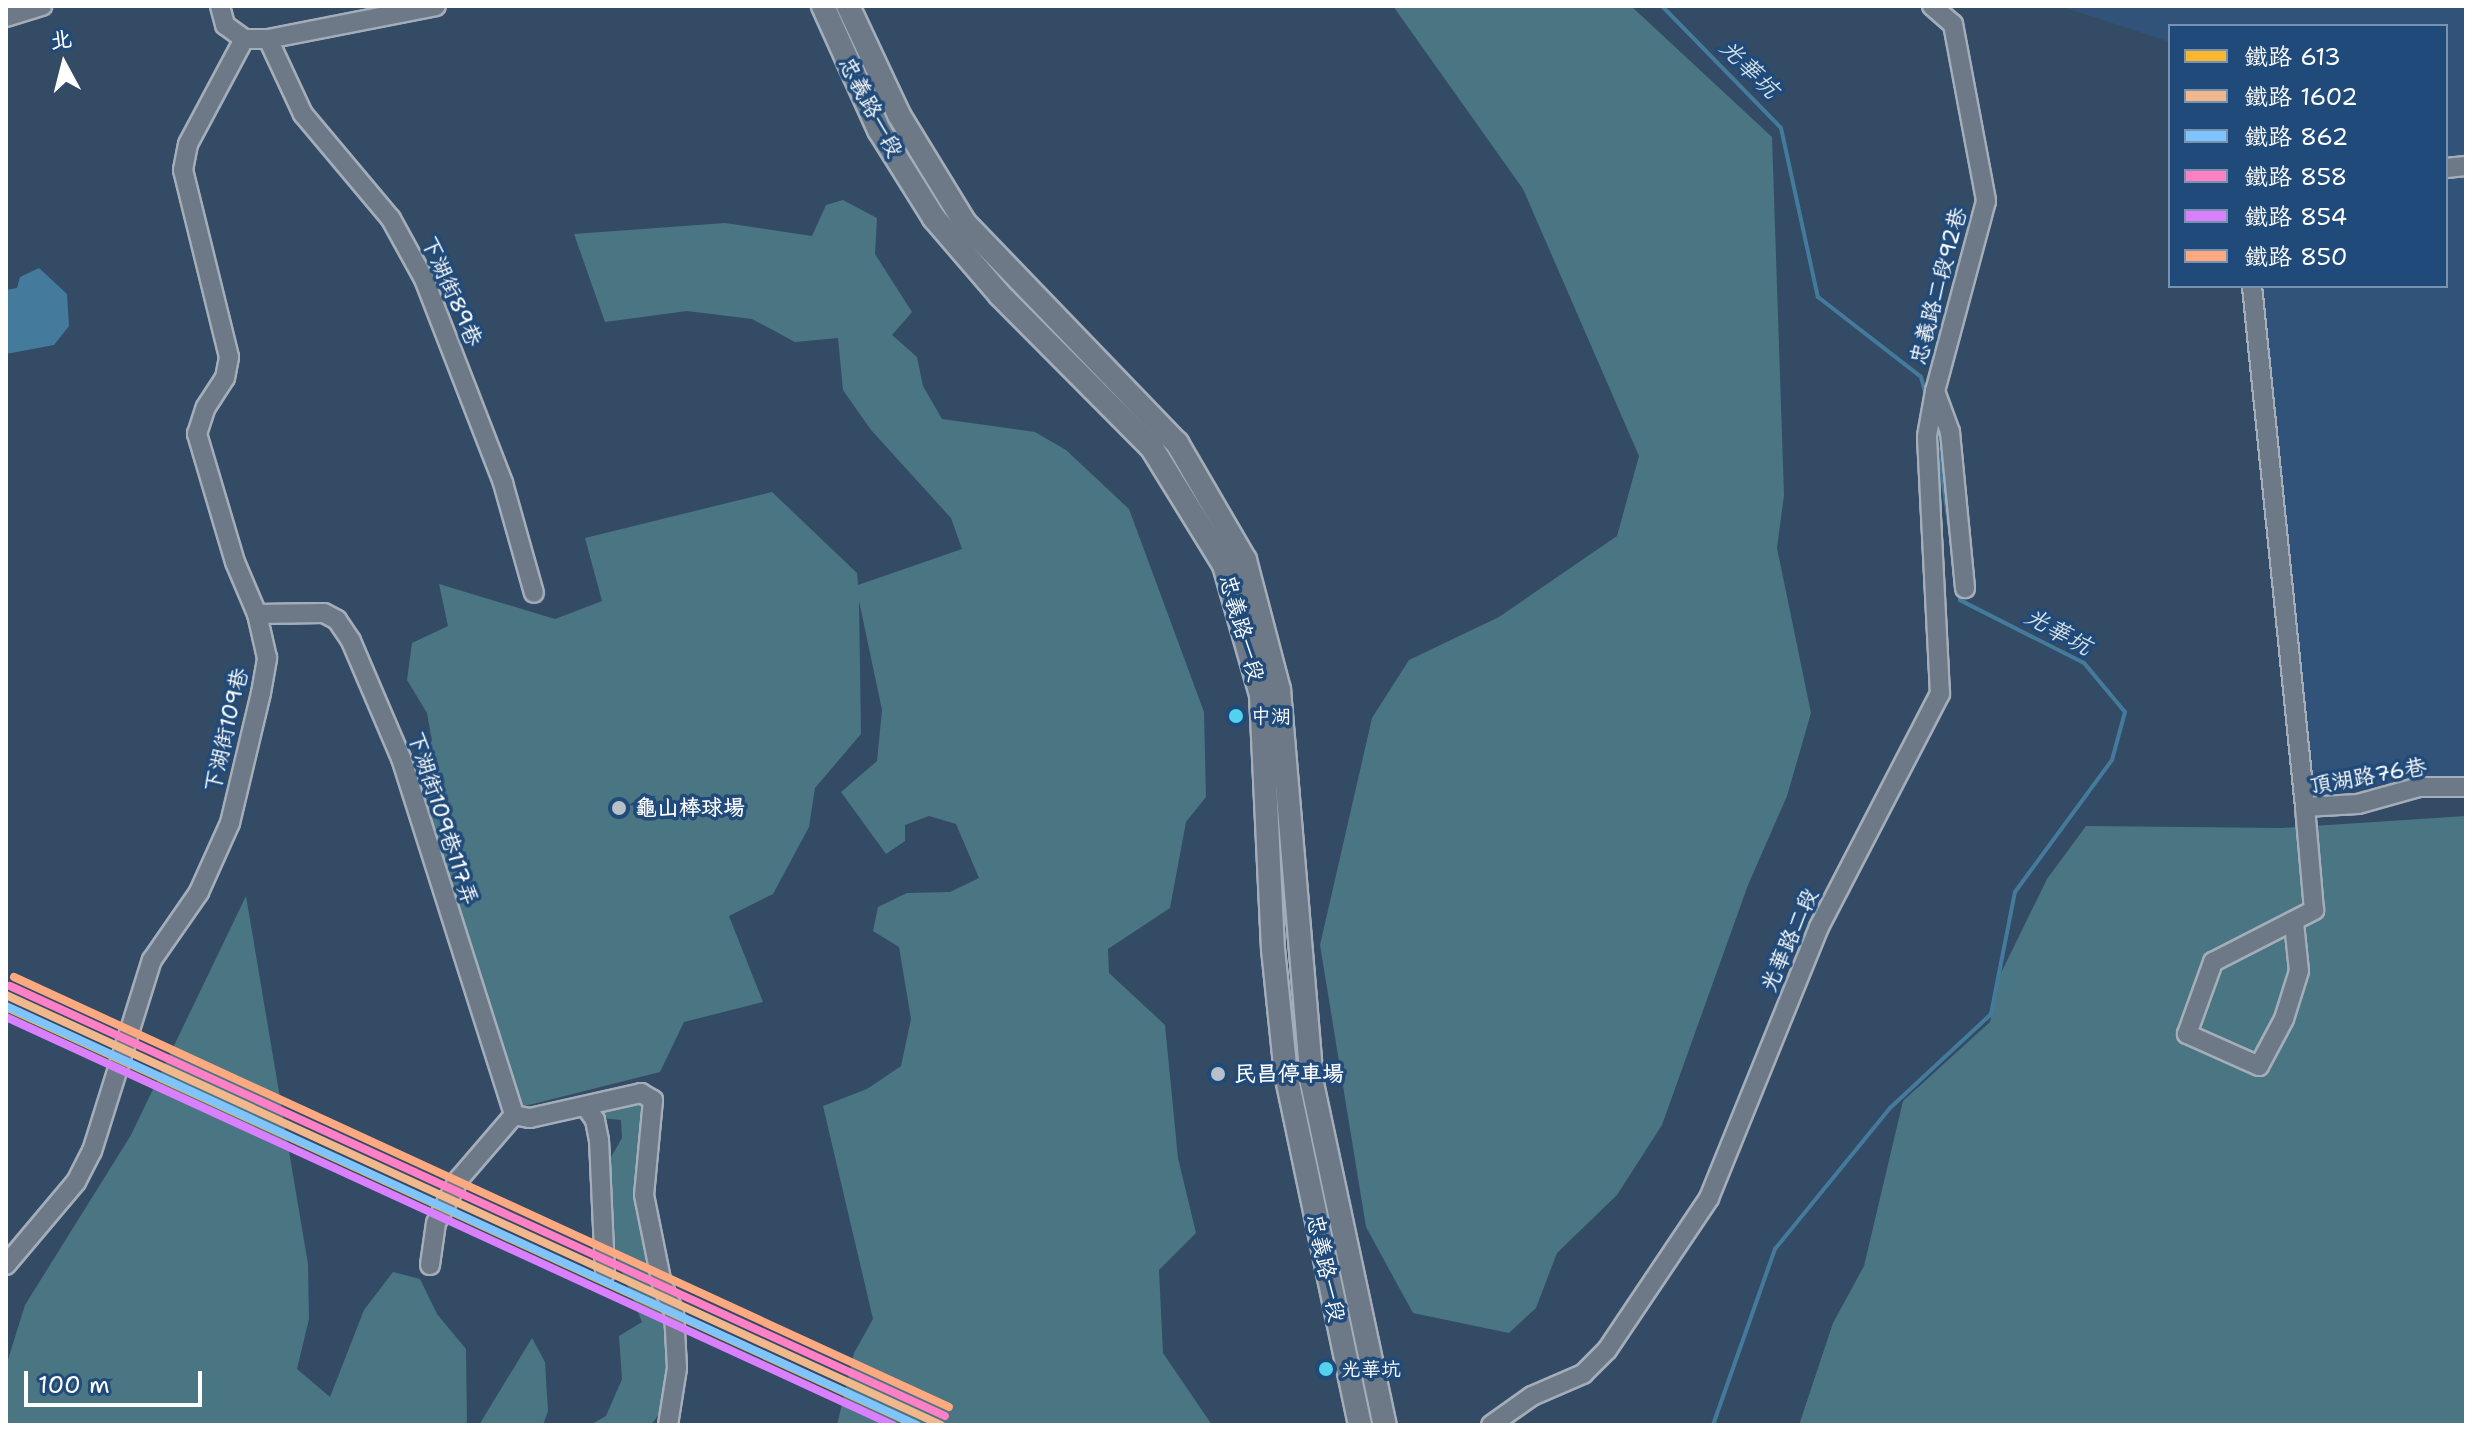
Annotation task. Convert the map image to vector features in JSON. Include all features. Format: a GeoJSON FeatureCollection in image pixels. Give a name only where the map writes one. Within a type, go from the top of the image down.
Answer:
{"type":"FeatureCollection","features":[{"type":"Feature","properties":{"kind":"main road","name":"忠義路一段"},"geometry":{"type":"LineString","coordinates":[[823,6],[873,118],[934,218],[1046,326],[1177,443],[1245,560],[1279,690],[1318,1118],[1385,1425]]}},
{"type":"Feature","properties":{"kind":"main road","name":"忠義路一段"},"geometry":{"type":"LineString","coordinates":[[848,6],[899,115],[959,214],[1046,326],[1152,448],[1224,565],[1261,695],[1267,950],[1298,1143],[1360,1425]]}},
{"type":"Feature","properties":{"kind":"main road"},"geometry":{"type":"LineString","coordinates":[[1267,950],[1302,947]]}},
{"type":"Feature","properties":{"kind":"street"},"geometry":{"type":"LineString","coordinates":[[6,17],[42,6]]}},
{"type":"Feature","properties":{"kind":"street"},"geometry":{"type":"LineString","coordinates":[[220,6],[225,25],[244,39],[268,39],[436,6]]}},
{"type":"Feature","properties":{"kind":"street","name":"忠義路二段92巷"},"geometry":{"type":"LineString","coordinates":[[1932,6],[1953,24],[1986,201],[1935,391],[1950,432],[1965,588]]}},
{"type":"Feature","properties":{"kind":"street","name":"下湖街109巷"},"geometry":{"type":"LineString","coordinates":[[6,1265],[76,1182],[92,1151],[152,960],[199,892],[230,823],[267,658],[257,614],[235,562],[197,434],[206,407],[225,378],[229,357],[183,170],[188,144],[244,39]]}},
{"type":"Feature","properties":{"kind":"street","name":"下湖街89巷"},"geometry":{"type":"LineString","coordinates":[[268,39],[303,114],[391,219],[424,279],[503,483],[534,593]]}},
{"type":"Feature","properties":{"kind":"street"},"geometry":{"type":"LineString","coordinates":[[2252,288],[2305,807]]}},
{"type":"Feature","properties":{"kind":"street","name":"光華路二段"},"geometry":{"type":"LineString","coordinates":[[1491,1425],[1532,1396],[1583,1374],[1607,1350],[1709,1198],[1819,927],[1940,694],[1927,436],[1935,391]]}},
{"type":"Feature","properties":{"kind":"street","name":"下湖街109巷117弄"},"geometry":{"type":"LineString","coordinates":[[257,614],[324,613],[337,620],[351,641],[401,758],[514,1115]]}},
{"type":"Feature","properties":{"kind":"street","name":"頂湖路76巷"},"geometry":{"type":"LineString","coordinates":[[2294,923],[2314,910],[2305,807],[2358,804],[2419,787],[2466,787]]}},
{"type":"Feature","properties":{"kind":"street"},"geometry":{"type":"LineString","coordinates":[[2294,923],[2299,971],[2284,1019],[2259,1066],[2187,1034],[2213,962],[2294,923]]}},
{"type":"Feature","properties":{"kind":"street"},"geometry":{"type":"LineString","coordinates":[[430,1265],[436,1223],[459,1179],[514,1115],[530,1118],[641,1093],[653,1100],[644,1195],[662,1284],[674,1312],[677,1368],[668,1425]]}},
{"type":"Feature","properties":{"kind":"street"},"geometry":{"type":"LineString","coordinates":[[586,1107],[595,1120],[599,1140],[605,1273]]}},
{"type":"Feature","properties":{"kind":"shaded area"},"geometry":{"type":"Polygon","coordinates":[[[1393,6],[1631,6],[1772,137],[1784,495],[1777,548],[1811,713],[1787,796],[1748,885],[1662,1125],[1617,1195],[1557,1253],[1536,1308],[1509,1333],[1413,1313],[1366,1227],[1320,945],[1372,718],[1409,660],[1499,617],[1617,536],[1639,456],[1523,189],[1393,6]]]}},
{"type":"Feature","properties":{"kind":"shaded area"},"geometry":{"type":"Polygon","coordinates":[[[2060,6],[2466,6],[2466,780],[2418,779],[2307,795],[2256,288],[2448,288],[2448,24],[2168,24],[2168,41],[2060,6]]]}},
{"type":"Feature","properties":{"kind":"shaded area"},"geometry":{"type":"Polygon","coordinates":[[[843,200],[877,218],[875,254],[912,312],[892,335],[917,357],[923,386],[942,419],[1035,432],[1066,450],[1129,509],[1204,712],[1206,797],[1186,822],[1170,908],[1108,949],[1109,973],[1165,1025],[1178,1158],[1196,1233],[1159,1270],[1163,1353],[1212,1425],[837,1425],[854,1353],[873,1319],[823,1106],[867,1089],[901,1066],[911,1019],[899,947],[873,931],[878,907],[907,893],[950,892],[979,878],[956,824],[929,816],[905,825],[905,841],[886,854],[841,792],[877,761],[882,710],[859,601],[861,734],[815,788],[809,827],[773,894],[729,916],[763,1002],[684,1022],[660,1072],[521,1107],[411,762],[432,741],[427,713],[407,680],[412,643],[448,626],[439,584],[555,619],[602,601],[585,538],[772,492],[857,573],[858,585],[962,549],[951,518],[871,430],[843,390],[838,338],[795,342],[752,319],[687,311],[605,322],[574,234],[725,223],[812,236],[826,205],[843,200]]]}},
{"type":"Feature","properties":{"kind":"shaded area"},"geometry":{"type":"Polygon","coordinates":[[[39,268],[67,294],[69,326],[54,345],[6,354],[6,290],[17,288],[20,277],[39,268]]]}},
{"type":"Feature","properties":{"kind":"shaded area"},"geometry":{"type":"Polygon","coordinates":[[[2466,816],[2466,1425],[1799,1425],[1833,1323],[1864,1266],[1903,1101],[1990,1022],[1999,977],[2047,879],[2086,826],[2282,828],[2466,816]]]}},
{"type":"Feature","properties":{"kind":"shaded area"},"geometry":{"type":"Polygon","coordinates":[[[246,896],[308,1264],[309,1319],[297,1369],[330,1397],[364,1310],[393,1272],[420,1279],[437,1314],[466,1349],[467,1425],[6,1425],[6,1366],[25,1305],[131,1135],[246,896]]]}},
{"type":"Feature","properties":{"kind":"shaded area"},"geometry":{"type":"Polygon","coordinates":[[[642,1098],[650,1119],[639,1198],[669,1344],[665,1406],[651,1425],[590,1425],[606,1416],[622,1379],[619,1336],[642,1322],[616,1257],[603,1171],[622,1138],[621,1120],[601,1118],[602,1105],[642,1098]]]}},
{"type":"Feature","properties":{"kind":"shaded area"},"geometry":{"type":"Polygon","coordinates":[[[532,1338],[545,1362],[548,1411],[543,1425],[479,1425],[532,1338]]]}},
{"type":"Feature","properties":{"kind":"waterway","name":"光華坑"},"geometry":{"type":"LineString","coordinates":[[1662,6],[1781,128],[1818,297],[1921,377],[1927,399]]}},
{"type":"Feature","properties":{"kind":"waterway","name":"光華坑"},"geometry":{"type":"LineString","coordinates":[[1936,435],[1952,545]]}},
{"type":"Feature","properties":{"kind":"waterway","name":"光華坑"},"geometry":{"type":"LineString","coordinates":[[1713,1425],[1775,1249],[1890,1108],[1991,1014],[2015,892],[2112,760],[2125,712],[2084,663],[1960,600],[1959,589]]}},
{"type":"Feature","properties":{"kind":"rail line","name":"850"},"geometry":{"type":"LineString","coordinates":[[14,977],[949,1407]]}},
{"type":"Feature","properties":{"kind":"rail line","name":"858"},"geometry":{"type":"LineString","coordinates":[[10,986],[945,1416]]}},
{"type":"Feature","properties":{"kind":"rail line","name":"1602"},"geometry":{"type":"LineString","coordinates":[[6,995],[941,1425]]}},
{"type":"Feature","properties":{"kind":"rail line","name":"862"},"geometry":{"type":"LineString","coordinates":[[6,1006],[917,1425]]}},
{"type":"Feature","properties":{"kind":"rail line","name":"613"},"geometry":{"type":"LineString","coordinates":[[6,1007],[916,1425]]}},
{"type":"Feature","properties":{"kind":"rail line","name":"854"},"geometry":{"type":"LineString","coordinates":[[6,1017],[893,1425]]}},
{"type":"Feature","properties":{"kind":"place","name":"中湖"},"geometry":{"type":"Point","coordinates":[1236,716]}},
{"type":"Feature","properties":{"kind":"place","name":"龜山棒球場"},"geometry":{"type":"Point","coordinates":[619,808]}},
{"type":"Feature","properties":{"kind":"place","name":"民昌停車場"},"geometry":{"type":"Point","coordinates":[1218,1074]}},
{"type":"Feature","properties":{"kind":"place","name":"光華坑"},"geometry":{"type":"Point","coordinates":[1326,1369]}}]}
